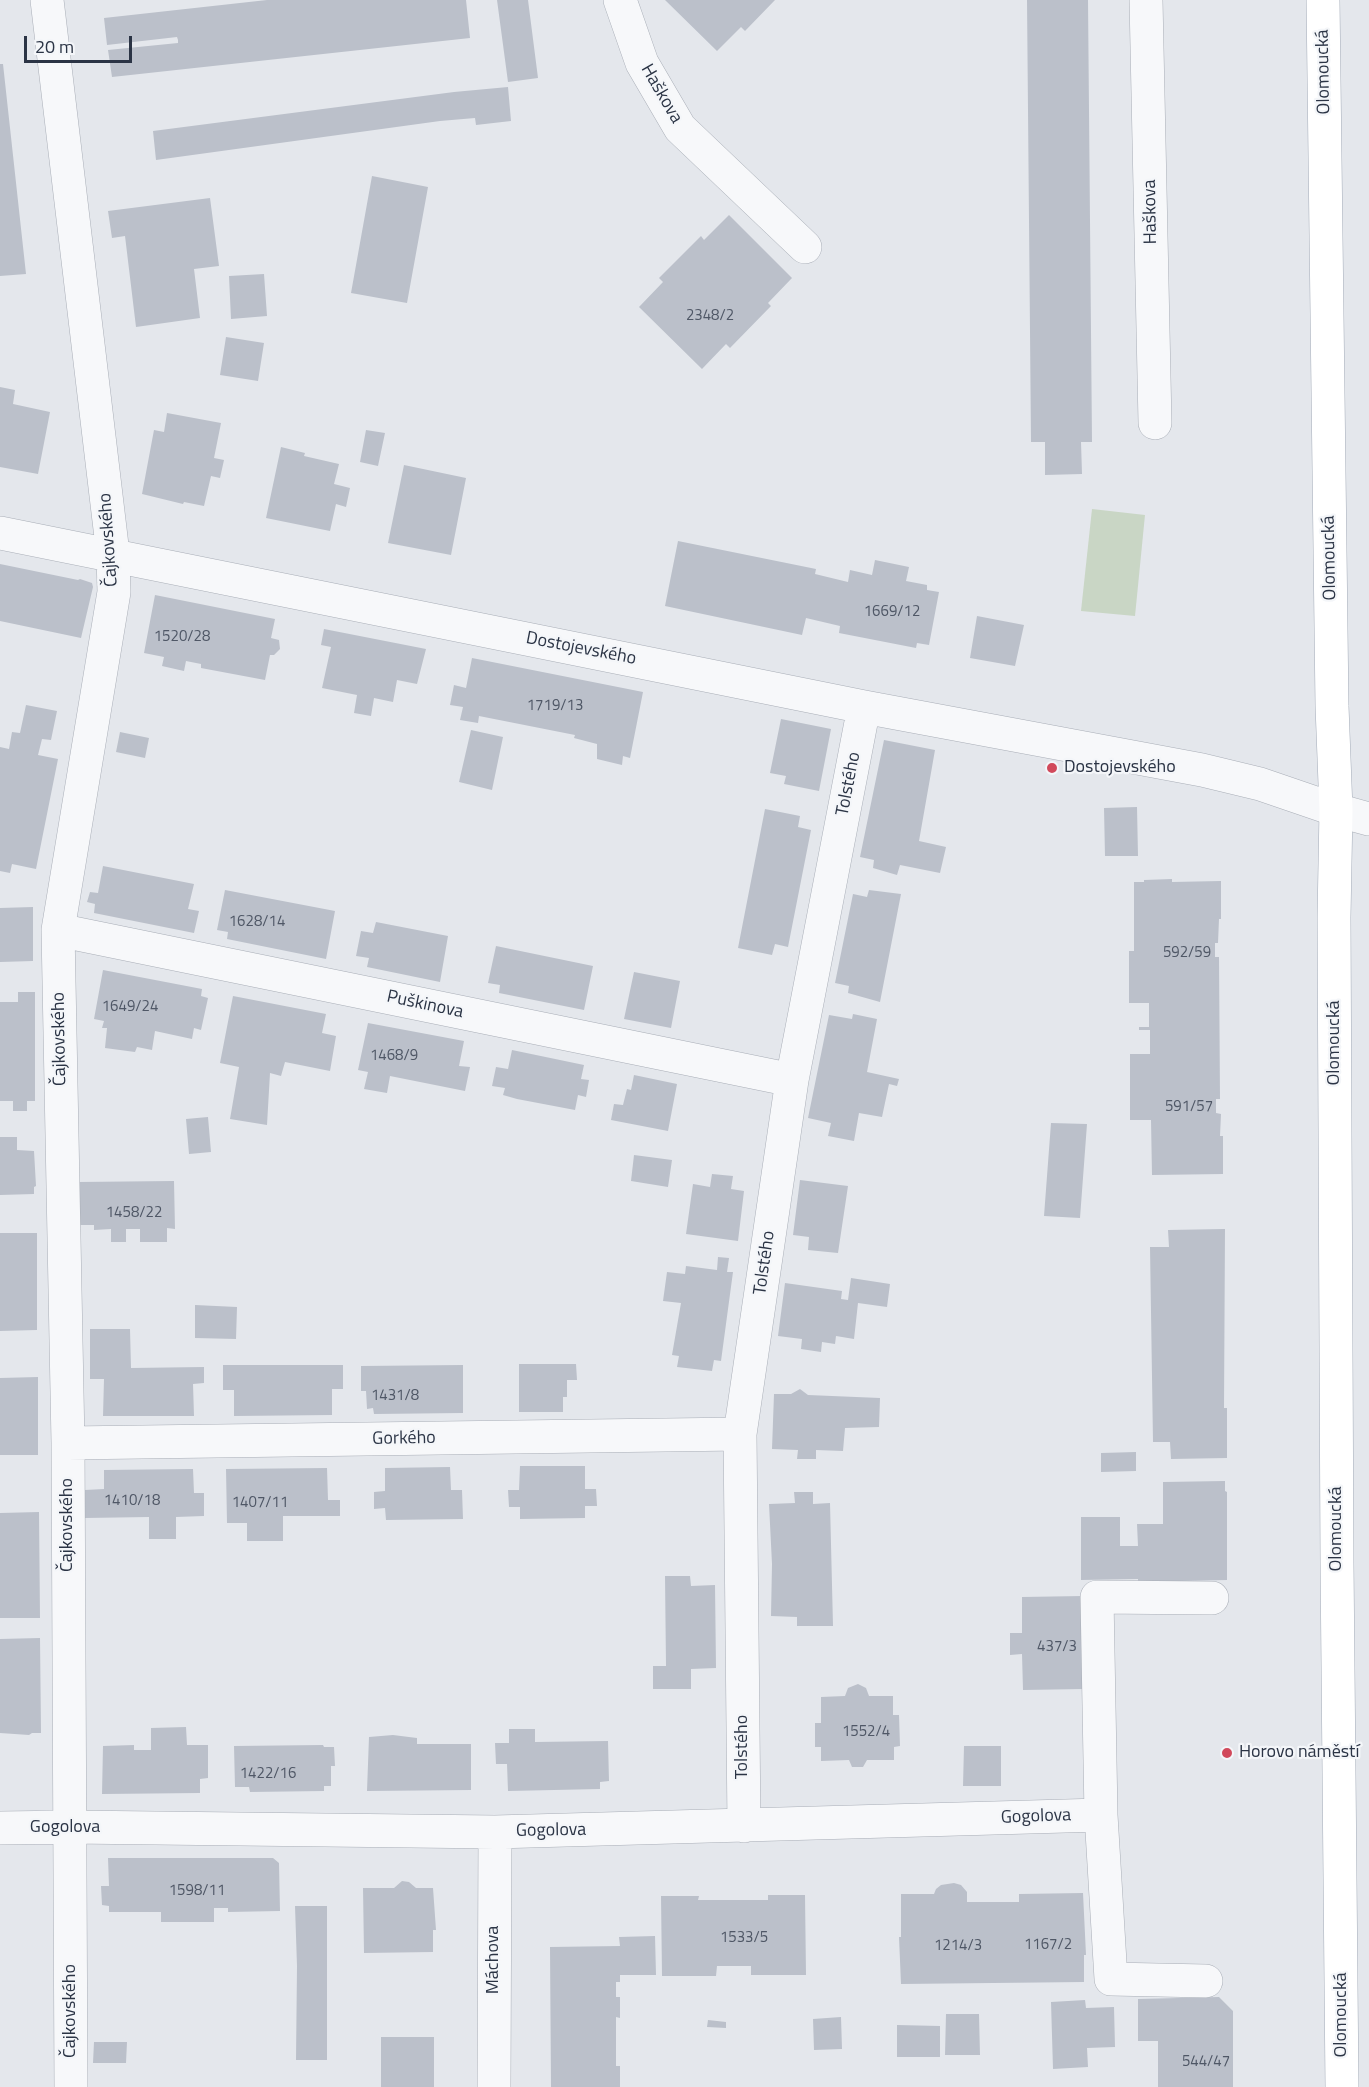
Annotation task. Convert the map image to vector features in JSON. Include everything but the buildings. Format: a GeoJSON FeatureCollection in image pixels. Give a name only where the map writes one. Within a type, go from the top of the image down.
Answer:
{"type":"FeatureCollection","features":[{"type":"Feature","properties":{"kind":"main road","name":"Olomoucká"},"geometry":{"type":"LineString","coordinates":[[1323,0],[1332,706],[1336,810],[1334,917],[1342,2087]]}},
{"type":"Feature","properties":{"kind":"street","name":"Čajkovského"},"geometry":{"type":"LineString","coordinates":[[47,0],[113,554],[114,592],[58,930],[68,1443],[71,2087]]}},
{"type":"Feature","properties":{"kind":"street","name":"Haškova"},"geometry":{"type":"LineString","coordinates":[[620,0],[642,63],[681,128],[805,247]]}},
{"type":"Feature","properties":{"kind":"street","name":"Haškova"},"geometry":{"type":"LineString","coordinates":[[1146,0],[1155,423]]}},
{"type":"Feature","properties":{"kind":"street","name":"Dostojevského"},"geometry":{"type":"LineString","coordinates":[[0,533],[864,707],[1202,770],[1260,784],[1369,819]]}},
{"type":"Feature","properties":{"kind":"street","name":"Tolstého"},"geometry":{"type":"LineString","coordinates":[[744,1826],[740,1434],[792,1080],[864,707]]}},
{"type":"Feature","properties":{"kind":"street","name":"Puškinova"},"geometry":{"type":"LineString","coordinates":[[58,930],[792,1080]]}},
{"type":"Feature","properties":{"kind":"street","name":"Gorkého"},"geometry":{"type":"LineString","coordinates":[[68,1443],[740,1434]]}},
{"type":"Feature","properties":{"kind":"street"},"geometry":{"type":"LineString","coordinates":[[1206,1981],[1111,1979],[1101,1815],[1097,1597],[1212,1598]]}},
{"type":"Feature","properties":{"kind":"street","name":"Gogolova"},"geometry":{"type":"LineString","coordinates":[[0,1828],[495,1832],[1101,1815]]}},
{"type":"Feature","properties":{"kind":"street","name":"Máchova"},"geometry":{"type":"LineString","coordinates":[[494,2087],[495,1832]]}},
{"type":"Feature","properties":{"kind":"green space"},"geometry":{"type":"Polygon","coordinates":[[[1092,509],[1145,515],[1135,616],[1081,611],[1092,509]]]}},
{"type":"Feature","properties":{"kind":"place","name":"Dostojevského"},"geometry":{"type":"Point","coordinates":[1052,768]}},
{"type":"Feature","properties":{"kind":"place","name":"Horovo náměstí"},"geometry":{"type":"Point","coordinates":[1227,1753]}}]}
